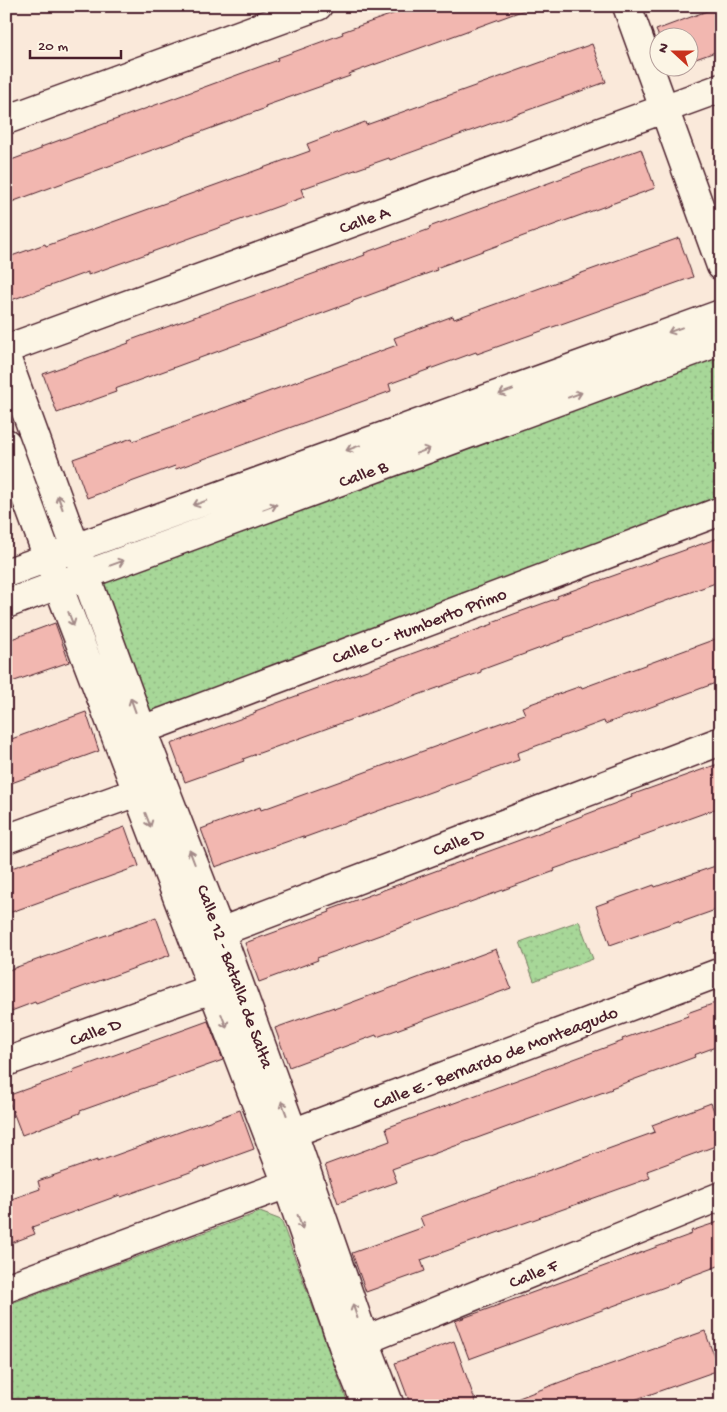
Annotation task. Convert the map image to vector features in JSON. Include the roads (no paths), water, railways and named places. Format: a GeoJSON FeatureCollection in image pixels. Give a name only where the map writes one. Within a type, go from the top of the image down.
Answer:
{"type":"FeatureCollection","features":[{"type":"Feature","properties":{"kind":"street"},"geometry":{"type":"LineString","coordinates":[[6,120],[318,6]]}},
{"type":"Feature","properties":{"kind":"street"},"geometry":{"type":"LineString","coordinates":[[627,6],[663,110],[721,266]]}},
{"type":"Feature","properties":{"kind":"street","name":"Calle A"},"geometry":{"type":"LineString","coordinates":[[6,349],[721,88]]}},
{"type":"Feature","properties":{"kind":"street","name":"Calle B"},"geometry":{"type":"LineString","coordinates":[[6,573],[721,314]]}},
{"type":"Feature","properties":{"kind":"street","name":"Calle B"},"geometry":{"type":"LineString","coordinates":[[6,604],[721,341]]}},
{"type":"Feature","properties":{"kind":"street","name":"Calle 12 - Batalla de Salta"},"geometry":{"type":"LineString","coordinates":[[6,357],[142,730],[220,931],[282,1137],[355,1345],[367,1406]]}},
{"type":"Feature","properties":{"kind":"street","name":"Calle 12 - Batalla de Salta"},"geometry":{"type":"LineString","coordinates":[[6,443],[58,586],[212,989],[282,1137],[287,1184],[355,1345],[390,1406]]}},
{"type":"Feature","properties":{"kind":"street","name":"Calle C - Humberto Primo"},"geometry":{"type":"LineString","coordinates":[[117,739],[721,511]]}},
{"type":"Feature","properties":{"kind":"street","name":"Calle D"},"geometry":{"type":"LineString","coordinates":[[195,942],[721,741]]}},
{"type":"Feature","properties":{"kind":"street"},"geometry":{"type":"LineString","coordinates":[[6,839],[137,792]]}},
{"type":"Feature","properties":{"kind":"street","name":"Calle E - Bernardo de Monteagudo"},"geometry":{"type":"LineString","coordinates":[[282,1137],[721,972]]}},
{"type":"Feature","properties":{"kind":"street","name":"Calle D"},"geometry":{"type":"LineString","coordinates":[[6,1062],[212,989]]}},
{"type":"Feature","properties":{"kind":"street"},"geometry":{"type":"LineString","coordinates":[[6,1288],[287,1184]]}},
{"type":"Feature","properties":{"kind":"street","name":"Calle F"},"geometry":{"type":"LineString","coordinates":[[355,1345],[721,1196]]}}]}
